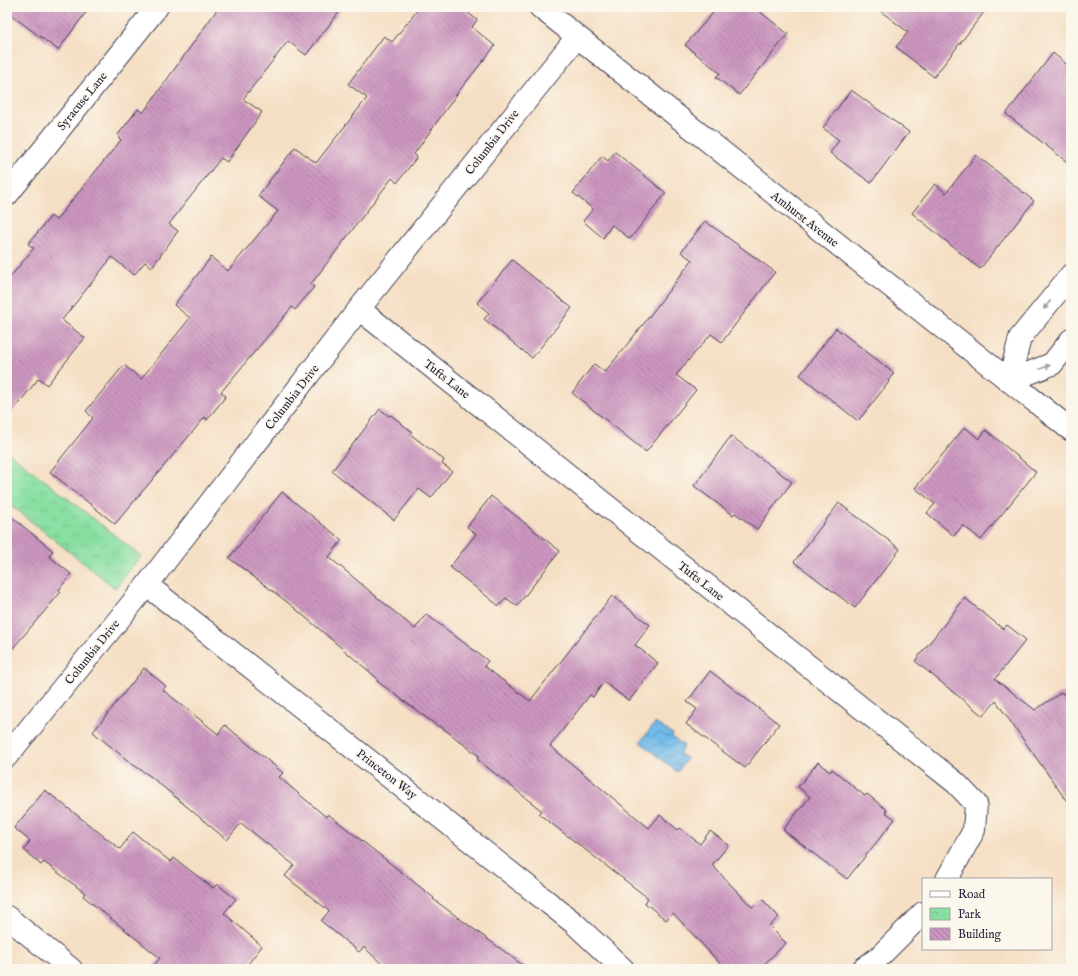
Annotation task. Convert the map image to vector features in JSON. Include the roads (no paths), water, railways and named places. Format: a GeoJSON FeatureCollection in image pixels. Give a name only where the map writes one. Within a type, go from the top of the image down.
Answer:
{"type":"FeatureCollection","features":[{"type":"Feature","properties":{"kind":"street","name":"Syracuse Lane"},"geometry":{"type":"LineString","coordinates":[[7,195],[157,7]]}},
{"type":"Feature","properties":{"kind":"street","name":"Amhurst Avenue"},"geometry":{"type":"LineString","coordinates":[[540,7],[1071,430]]}},
{"type":"Feature","properties":{"kind":"street","name":"Columbia Drive"},"geometry":{"type":"LineString","coordinates":[[7,756],[148,585],[360,309],[577,37]]}},
{"type":"Feature","properties":{"kind":"street"},"geometry":{"type":"LineString","coordinates":[[1009,381],[1020,338],[1071,275]]}},
{"type":"Feature","properties":{"kind":"street","name":"Tufts Lane"},"geometry":{"type":"LineString","coordinates":[[360,309],[956,783],[976,804],[974,830],[948,878]]}},
{"type":"Feature","properties":{"kind":"street"},"geometry":{"type":"LineString","coordinates":[[1009,381],[1052,364],[1071,340]]}},
{"type":"Feature","properties":{"kind":"street","name":"Princeton Way"},"geometry":{"type":"LineString","coordinates":[[148,585],[574,923],[623,969]]}},
{"type":"Feature","properties":{"kind":"street"},"geometry":{"type":"LineString","coordinates":[[863,969],[878,958],[922,914]]}},
{"type":"Feature","properties":{"kind":"street"},"geometry":{"type":"LineString","coordinates":[[7,917],[71,969]]}},
{"type":"Feature","properties":{"kind":"water"},"geometry":{"type":"Polygon","coordinates":[[[655,723],[673,734],[672,737],[684,746],[679,754],[687,759],[677,772],[640,742],[655,723]]]}}]}
